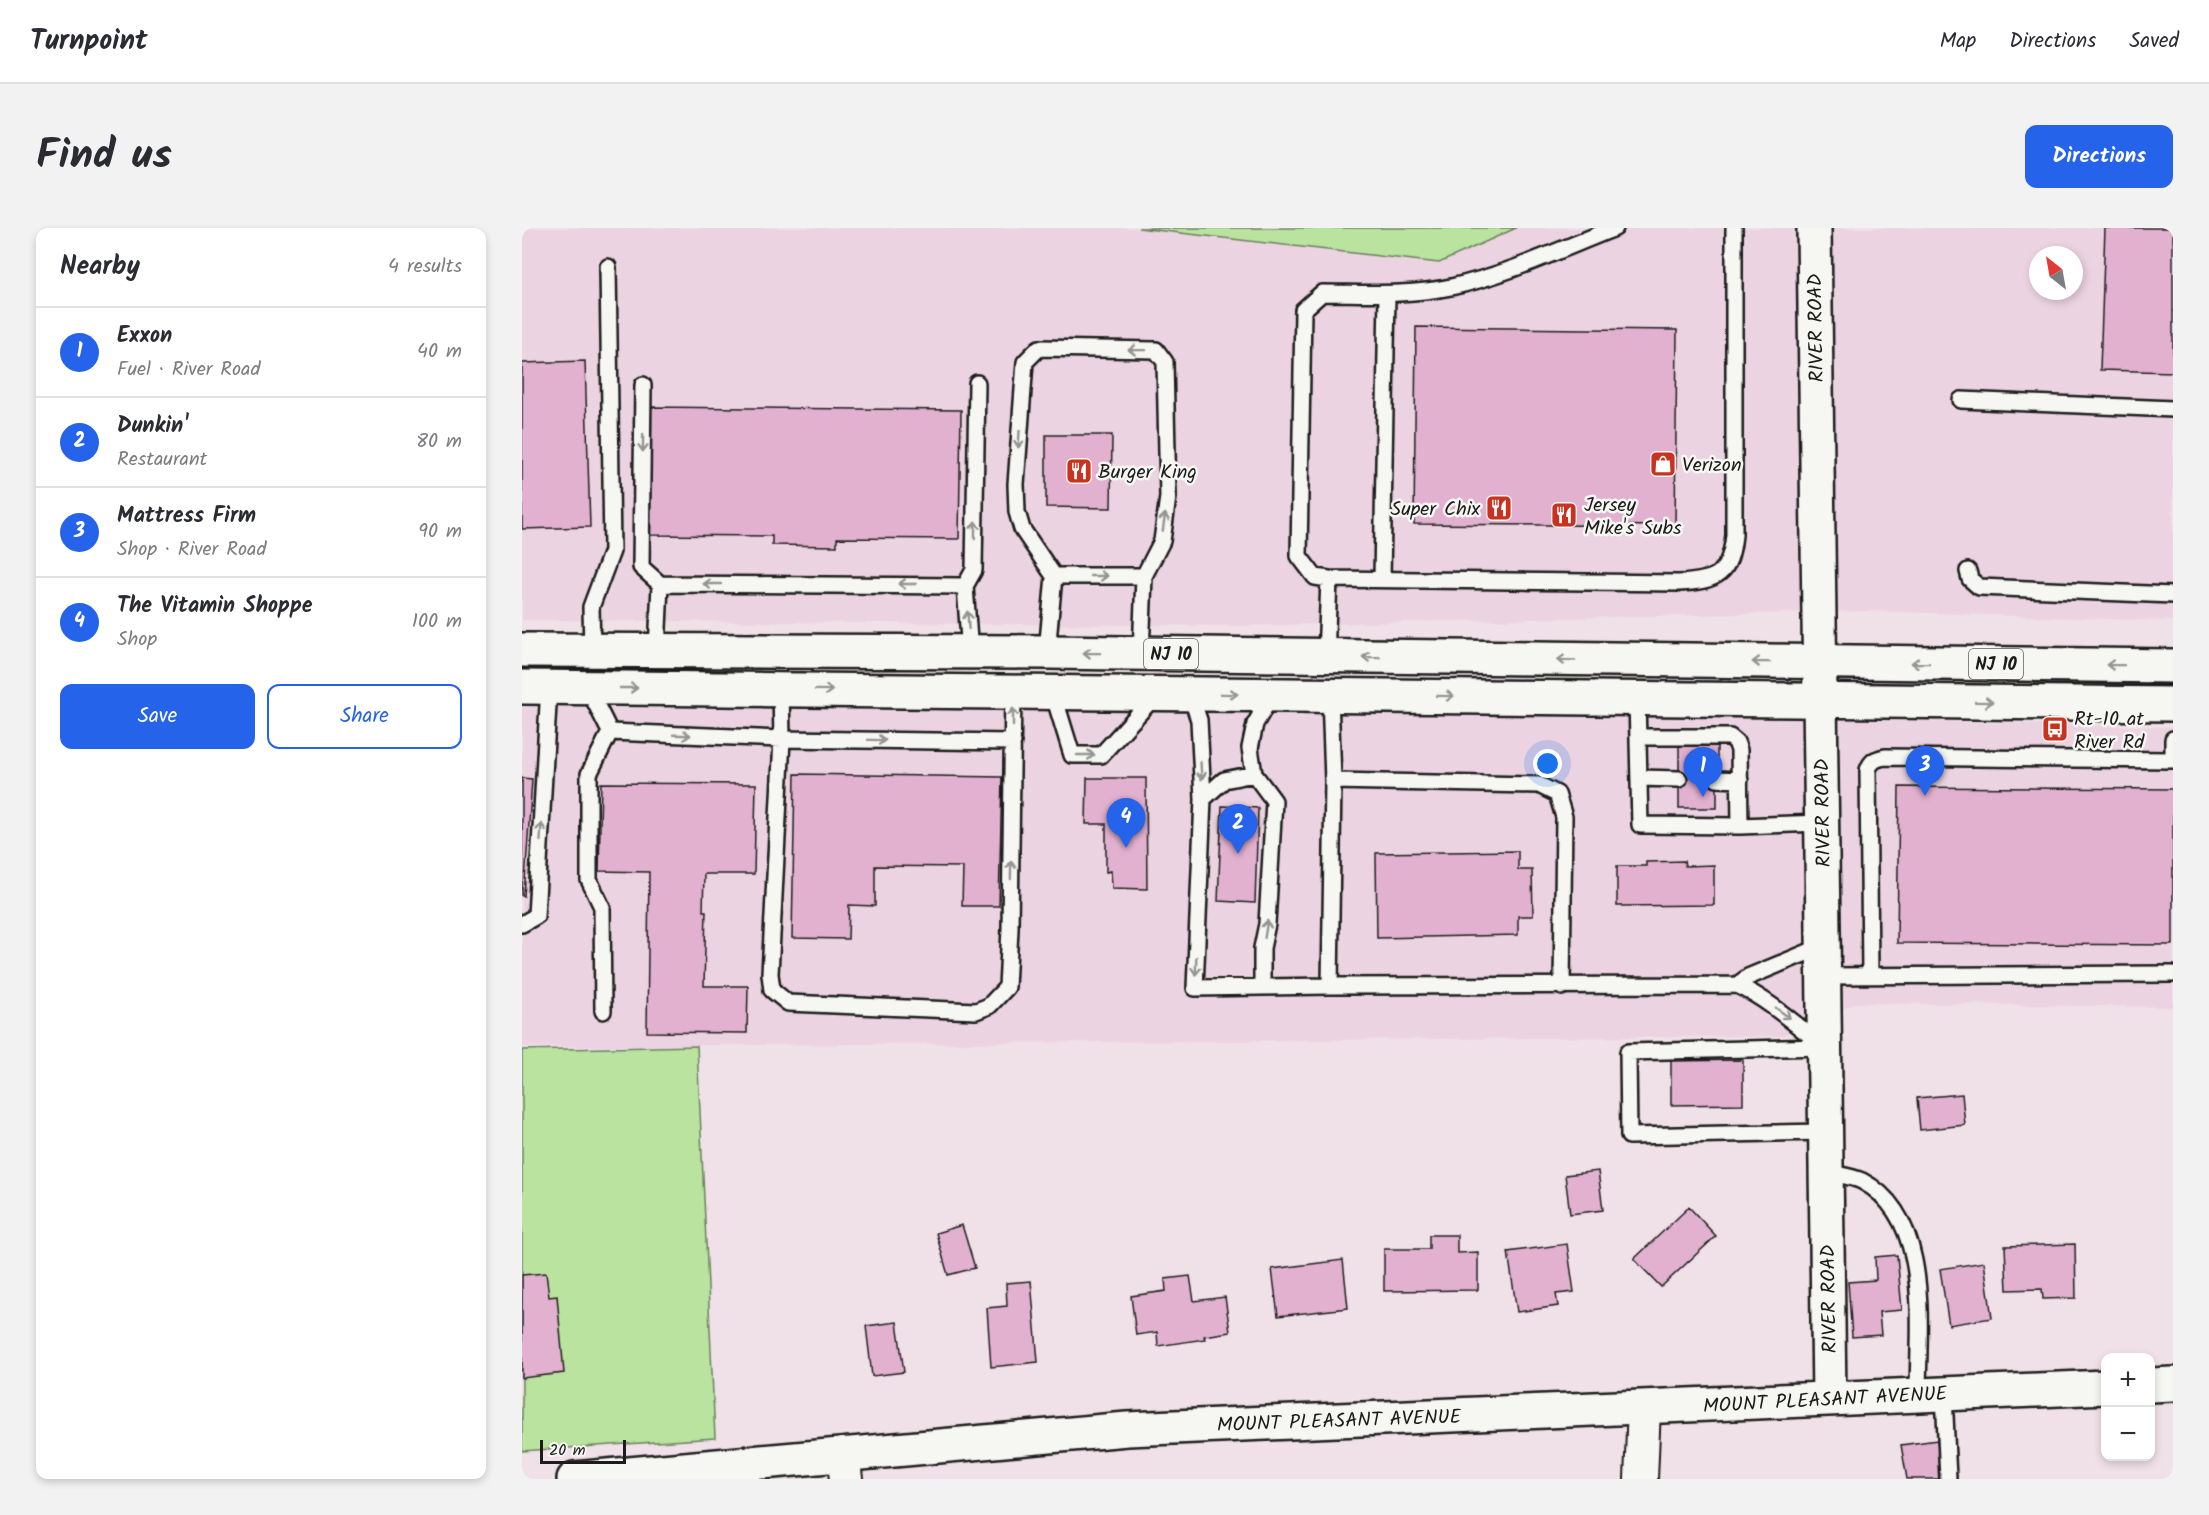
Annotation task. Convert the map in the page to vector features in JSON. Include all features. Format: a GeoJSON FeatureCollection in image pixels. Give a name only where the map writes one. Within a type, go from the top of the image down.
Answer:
{"type":"FeatureCollection","features":[{"type":"Feature","properties":{"kind":"main road","name":"RIVER ROAD"},"geometry":{"type":"LineString","coordinates":[[1814,228],[1829,1399]]}},
{"type":"Feature","properties":{"kind":"main road","name":"NJ 10"},"geometry":{"type":"LineString","coordinates":[[522,650],[1047,652],[2173,666]]}},
{"type":"Feature","properties":{"kind":"main road","name":"NJ 10"},"geometry":{"type":"LineString","coordinates":[[536,687],[2173,704]]}},
{"type":"Feature","properties":{"kind":"main road"},"geometry":{"type":"LineString","coordinates":[[2155,1385],[2173,1384]]}},
{"type":"Feature","properties":{"kind":"main road","name":"MOUNT PLEASANT AVENUE"},"geometry":{"type":"LineString","coordinates":[[574,1479],[845,1466],[1127,1429],[2101,1387]]}},
{"type":"Feature","properties":{"kind":"street"},"geometry":{"type":"LineString","coordinates":[[1641,1479],[1644,1407]]}},
{"type":"Feature","properties":{"kind":"lane"},"geometry":{"type":"LineString","coordinates":[[1615,228],[1490,277],[1450,287],[1387,294],[1322,292],[1303,310],[1299,556],[1315,577],[1679,583],[1708,579],[1728,566],[1734,535],[1734,228]]}},
{"type":"Feature","properties":{"kind":"lane"},"geometry":{"type":"LineString","coordinates":[[592,650],[591,607],[612,551],[608,267]]}},
{"type":"Feature","properties":{"kind":"lane"},"geometry":{"type":"LineString","coordinates":[[1382,579],[1387,294]]}},
{"type":"Feature","properties":{"kind":"lane"},"geometry":{"type":"LineString","coordinates":[[1047,652],[1054,576],[1022,528],[1017,512],[1016,484],[1024,362],[1039,348],[1156,350],[1166,362],[1168,496],[1162,541],[1144,576],[1141,654]]}},
{"type":"Feature","properties":{"kind":"lane"},"geometry":{"type":"LineString","coordinates":[[970,653],[965,586],[974,570],[977,383]]}},
{"type":"Feature","properties":{"kind":"lane"},"geometry":{"type":"LineString","coordinates":[[643,385],[641,567],[660,584],[965,586]]}},
{"type":"Feature","properties":{"kind":"lane"},"geometry":{"type":"LineString","coordinates":[[1961,400],[2173,409]]}},
{"type":"Feature","properties":{"kind":"lane"},"geometry":{"type":"LineString","coordinates":[[1968,571],[1970,579],[1978,587],[2173,595]]}},
{"type":"Feature","properties":{"kind":"lane"},"geometry":{"type":"LineString","coordinates":[[1054,576],[1144,576]]}},
{"type":"Feature","properties":{"kind":"lane"},"geometry":{"type":"LineString","coordinates":[[1326,657],[1329,579]]}},
{"type":"Feature","properties":{"kind":"lane"},"geometry":{"type":"LineString","coordinates":[[657,651],[660,584]]}},
{"type":"Feature","properties":{"kind":"lane"},"geometry":{"type":"LineString","coordinates":[[522,924],[536,916],[536,687]]}},
{"type":"Feature","properties":{"kind":"lane"},"geometry":{"type":"LineString","coordinates":[[588,688],[610,732]]}},
{"type":"Feature","properties":{"kind":"lane"},"geometry":{"type":"LineString","coordinates":[[781,690],[782,739],[770,974],[772,990],[788,1002],[976,1011],[989,1006],[1007,987],[1010,929],[1013,692]]}},
{"type":"Feature","properties":{"kind":"lane"},"geometry":{"type":"LineString","coordinates":[[1053,693],[1072,755],[1101,755],[1174,693],[1199,720],[1203,799],[1196,988],[1737,985],[1770,1004],[1825,1047]]}},
{"type":"Feature","properties":{"kind":"lane"},"geometry":{"type":"LineString","coordinates":[[1263,987],[1262,948],[1267,924],[1274,801],[1254,774],[1250,748],[1255,724],[1272,695]]}},
{"type":"Feature","properties":{"kind":"lane"},"geometry":{"type":"LineString","coordinates":[[1330,695],[1334,780],[1330,986]]}},
{"type":"Feature","properties":{"kind":"lane"},"geometry":{"type":"LineString","coordinates":[[1637,698],[1640,825],[1740,826],[1822,823]]}},
{"type":"Feature","properties":{"kind":"lane"},"geometry":{"type":"LineString","coordinates":[[610,732],[782,739],[1013,742]]}},
{"type":"Feature","properties":{"kind":"lane"},"geometry":{"type":"LineString","coordinates":[[603,1011],[602,907],[589,880],[589,774],[610,732]]}},
{"type":"Feature","properties":{"kind":"lane"},"geometry":{"type":"LineString","coordinates":[[1638,736],[1730,737],[1736,742],[1739,750],[1740,826]]}},
{"type":"Feature","properties":{"kind":"lane"},"geometry":{"type":"LineString","coordinates":[[1870,976],[1868,770],[1871,763],[1885,757],[2173,760],[2173,739]]}},
{"type":"Feature","properties":{"kind":"lane"},"geometry":{"type":"LineString","coordinates":[[1203,799],[1224,780],[1254,774]]}},
{"type":"Feature","properties":{"kind":"lane"},"geometry":{"type":"LineString","coordinates":[[1639,778],[1679,778]]}},
{"type":"Feature","properties":{"kind":"lane"},"geometry":{"type":"LineString","coordinates":[[1717,779],[1740,780]]}},
{"type":"Feature","properties":{"kind":"lane"},"geometry":{"type":"LineString","coordinates":[[1334,780],[1539,785],[1557,794],[1564,817],[1563,987]]}},
{"type":"Feature","properties":{"kind":"lane"},"geometry":{"type":"LineString","coordinates":[[1737,985],[1748,977],[1823,961],[1870,976],[2173,974]]}},
{"type":"Feature","properties":{"kind":"lane"},"geometry":{"type":"LineString","coordinates":[[1825,1047],[1628,1052],[1629,1136],[1826,1132]]}},
{"type":"Feature","properties":{"kind":"lane"},"geometry":{"type":"LineString","coordinates":[[1826,1172],[1860,1180],[1892,1205],[1902,1221],[1912,1247],[1931,1394],[1948,1479]]}},
{"type":"Feature","properties":{"kind":"shaded area"},"geometry":{"type":"Polygon","coordinates":[[[522,228],[1138,228],[1439,263],[1516,228],[2173,228],[2173,621],[1868,611],[1239,626],[522,620],[522,228]]]}},
{"type":"Feature","properties":{"kind":"shaded area"},"geometry":{"type":"Polygon","coordinates":[[[522,707],[1413,709],[2173,727],[2173,1007],[1855,1003],[1782,1036],[522,1047],[522,707]]]}},
{"type":"Feature","properties":{"kind":"green space"},"geometry":{"type":"Polygon","coordinates":[[[1138,228],[1516,228],[1439,263],[1138,228]]]}},
{"type":"Feature","properties":{"kind":"green space"},"geometry":{"type":"Polygon","coordinates":[[[697,1046],[715,1438],[522,1451],[522,1050],[697,1046]]]}},
{"type":"Feature","properties":{"kind":"building"},"geometry":{"type":"Polygon","coordinates":[[[2105,228],[2173,228],[2173,372],[2100,370],[2105,228]]]}},
{"type":"Feature","properties":{"kind":"building"},"geometry":{"type":"Polygon","coordinates":[[[1416,327],[1677,330],[1675,526],[1414,524],[1416,327]]]}},
{"type":"Feature","properties":{"kind":"building"},"geometry":{"type":"Polygon","coordinates":[[[585,361],[590,527],[522,529],[522,363],[585,361]]]}},
{"type":"Feature","properties":{"kind":"building"},"geometry":{"type":"Polygon","coordinates":[[[651,407],[961,410],[959,539],[837,538],[837,546],[772,545],[772,536],[649,535],[651,407]]]}},
{"type":"Feature","properties":{"kind":"building","name":"Burger King"},"geometry":{"type":"Polygon","coordinates":[[[1046,435],[1112,435],[1111,508],[1046,507],[1046,435]]]}},
{"type":"Feature","properties":{"kind":"building"},"geometry":{"type":"Polygon","coordinates":[[[1679,745],[1717,745],[1717,808],[1679,808],[1679,745]]]}},
{"type":"Feature","properties":{"kind":"building"},"geometry":{"type":"Polygon","coordinates":[[[795,774],[1002,777],[999,906],[962,906],[963,867],[875,866],[875,906],[849,905],[848,939],[792,938],[795,774]]]}},
{"type":"Feature","properties":{"kind":"building"},"geometry":{"type":"Polygon","coordinates":[[[522,778],[532,779],[524,896],[522,896],[522,778]]]}},
{"type":"Feature","properties":{"kind":"building"},"geometry":{"type":"Polygon","coordinates":[[[1087,778],[1146,778],[1147,889],[1112,888],[1111,871],[1106,872],[1106,824],[1086,824],[1087,778]]]}},
{"type":"Feature","properties":{"kind":"building"},"geometry":{"type":"Polygon","coordinates":[[[601,783],[756,784],[754,874],[704,874],[703,911],[706,911],[704,986],[748,986],[747,1033],[647,1032],[649,872],[599,871],[601,783]]]}},
{"type":"Feature","properties":{"kind":"building"},"geometry":{"type":"Polygon","coordinates":[[[1899,787],[2173,789],[2173,945],[1897,943],[1899,787]]]}},
{"type":"Feature","properties":{"kind":"building"},"geometry":{"type":"Polygon","coordinates":[[[1222,806],[1258,808],[1255,903],[1218,901],[1222,806]]]}},
{"type":"Feature","properties":{"kind":"building"},"geometry":{"type":"Polygon","coordinates":[[[1518,851],[1518,870],[1532,870],[1533,916],[1518,916],[1518,935],[1377,938],[1376,853],[1518,851]]]}},
{"type":"Feature","properties":{"kind":"building"},"geometry":{"type":"Polygon","coordinates":[[[1684,861],[1685,866],[1714,865],[1714,905],[1617,906],[1617,866],[1646,866],[1646,862],[1684,861]]]}},
{"type":"Feature","properties":{"kind":"building"},"geometry":{"type":"Polygon","coordinates":[[[1743,1060],[1743,1104],[1671,1105],[1671,1061],[1743,1060]]]}},
{"type":"Feature","properties":{"kind":"building"},"geometry":{"type":"Polygon","coordinates":[[[1962,1094],[1965,1125],[1920,1130],[1917,1098],[1962,1094]]]}},
{"type":"Feature","properties":{"kind":"building"},"geometry":{"type":"Polygon","coordinates":[[[1598,1171],[1603,1210],[1570,1214],[1565,1175],[1598,1171]]]}},
{"type":"Feature","properties":{"kind":"building"},"geometry":{"type":"Polygon","coordinates":[[[1689,1207],[1716,1236],[1661,1287],[1634,1259],[1689,1207]]]}},
{"type":"Feature","properties":{"kind":"building"},"geometry":{"type":"Polygon","coordinates":[[[962,1225],[975,1268],[948,1275],[936,1233],[962,1225]]]}},
{"type":"Feature","properties":{"kind":"building"},"geometry":{"type":"Polygon","coordinates":[[[1429,1235],[1457,1235],[1457,1253],[1478,1252],[1478,1290],[1384,1291],[1384,1249],[1429,1249],[1429,1235]]]}},
{"type":"Feature","properties":{"kind":"building"},"geometry":{"type":"Polygon","coordinates":[[[1567,1244],[1574,1292],[1556,1294],[1558,1306],[1517,1312],[1508,1252],[1567,1244]]]}},
{"type":"Feature","properties":{"kind":"building"},"geometry":{"type":"Polygon","coordinates":[[[2075,1244],[2076,1298],[2043,1299],[2042,1289],[2007,1290],[2005,1246],[2075,1244]]]}},
{"type":"Feature","properties":{"kind":"building"},"geometry":{"type":"Polygon","coordinates":[[[1897,1255],[1902,1310],[1879,1312],[1881,1335],[1852,1337],[1848,1282],[1876,1280],[1875,1257],[1897,1255]]]}},
{"type":"Feature","properties":{"kind":"building"},"geometry":{"type":"Polygon","coordinates":[[[1343,1260],[1348,1308],[1278,1316],[1272,1269],[1343,1260]]]}},
{"type":"Feature","properties":{"kind":"building"},"geometry":{"type":"Polygon","coordinates":[[[1984,1262],[1992,1318],[1949,1325],[1940,1269],[1984,1262]]]}},
{"type":"Feature","properties":{"kind":"building"},"geometry":{"type":"Polygon","coordinates":[[[546,1273],[549,1297],[557,1296],[564,1373],[522,1378],[522,1275],[546,1273]]]}},
{"type":"Feature","properties":{"kind":"building"},"geometry":{"type":"Polygon","coordinates":[[[1190,1276],[1194,1301],[1225,1297],[1230,1332],[1204,1336],[1205,1339],[1158,1346],[1157,1332],[1136,1335],[1131,1296],[1166,1291],[1165,1279],[1190,1276]]]}},
{"type":"Feature","properties":{"kind":"building"},"geometry":{"type":"Polygon","coordinates":[[[1031,1281],[1038,1362],[991,1367],[987,1308],[1007,1306],[1006,1283],[1031,1281]]]}},
{"type":"Feature","properties":{"kind":"building"},"geometry":{"type":"Polygon","coordinates":[[[897,1322],[904,1372],[872,1376],[866,1326],[897,1322]]]}},
{"type":"Feature","properties":{"kind":"building"},"geometry":{"type":"Polygon","coordinates":[[[1937,1440],[1943,1479],[1907,1479],[1901,1445],[1937,1440]]]}},
{"type":"Feature","properties":{"kind":"place","name":"Verizon"},"geometry":{"type":"Point","coordinates":[1663,464]}},
{"type":"Feature","properties":{"kind":"place","name":"Burger King"},"geometry":{"type":"Point","coordinates":[1079,471]}},
{"type":"Feature","properties":{"kind":"place","name":"Super Chix"},"geometry":{"type":"Point","coordinates":[1499,508]}},
{"type":"Feature","properties":{"kind":"place","name":"Jersey Mike's Subs"},"geometry":{"type":"Point","coordinates":[1564,515]}},
{"type":"Feature","properties":{"kind":"place","name":"Rt-10 at River Rd"},"geometry":{"type":"Point","coordinates":[2055,729]}},
{"type":"Feature","properties":{"kind":"place","name":"Mattress Firm"},"geometry":{"type":"Point","coordinates":[1925,796]}},
{"type":"Feature","properties":{"kind":"place","name":"Exxon"},"geometry":{"type":"Point","coordinates":[1703,797]}},
{"type":"Feature","properties":{"kind":"place","name":"The Vitamin Shoppe"},"geometry":{"type":"Point","coordinates":[1126,848]}},
{"type":"Feature","properties":{"kind":"place","name":"Dunkin'"},"geometry":{"type":"Point","coordinates":[1238,854]}}]}
